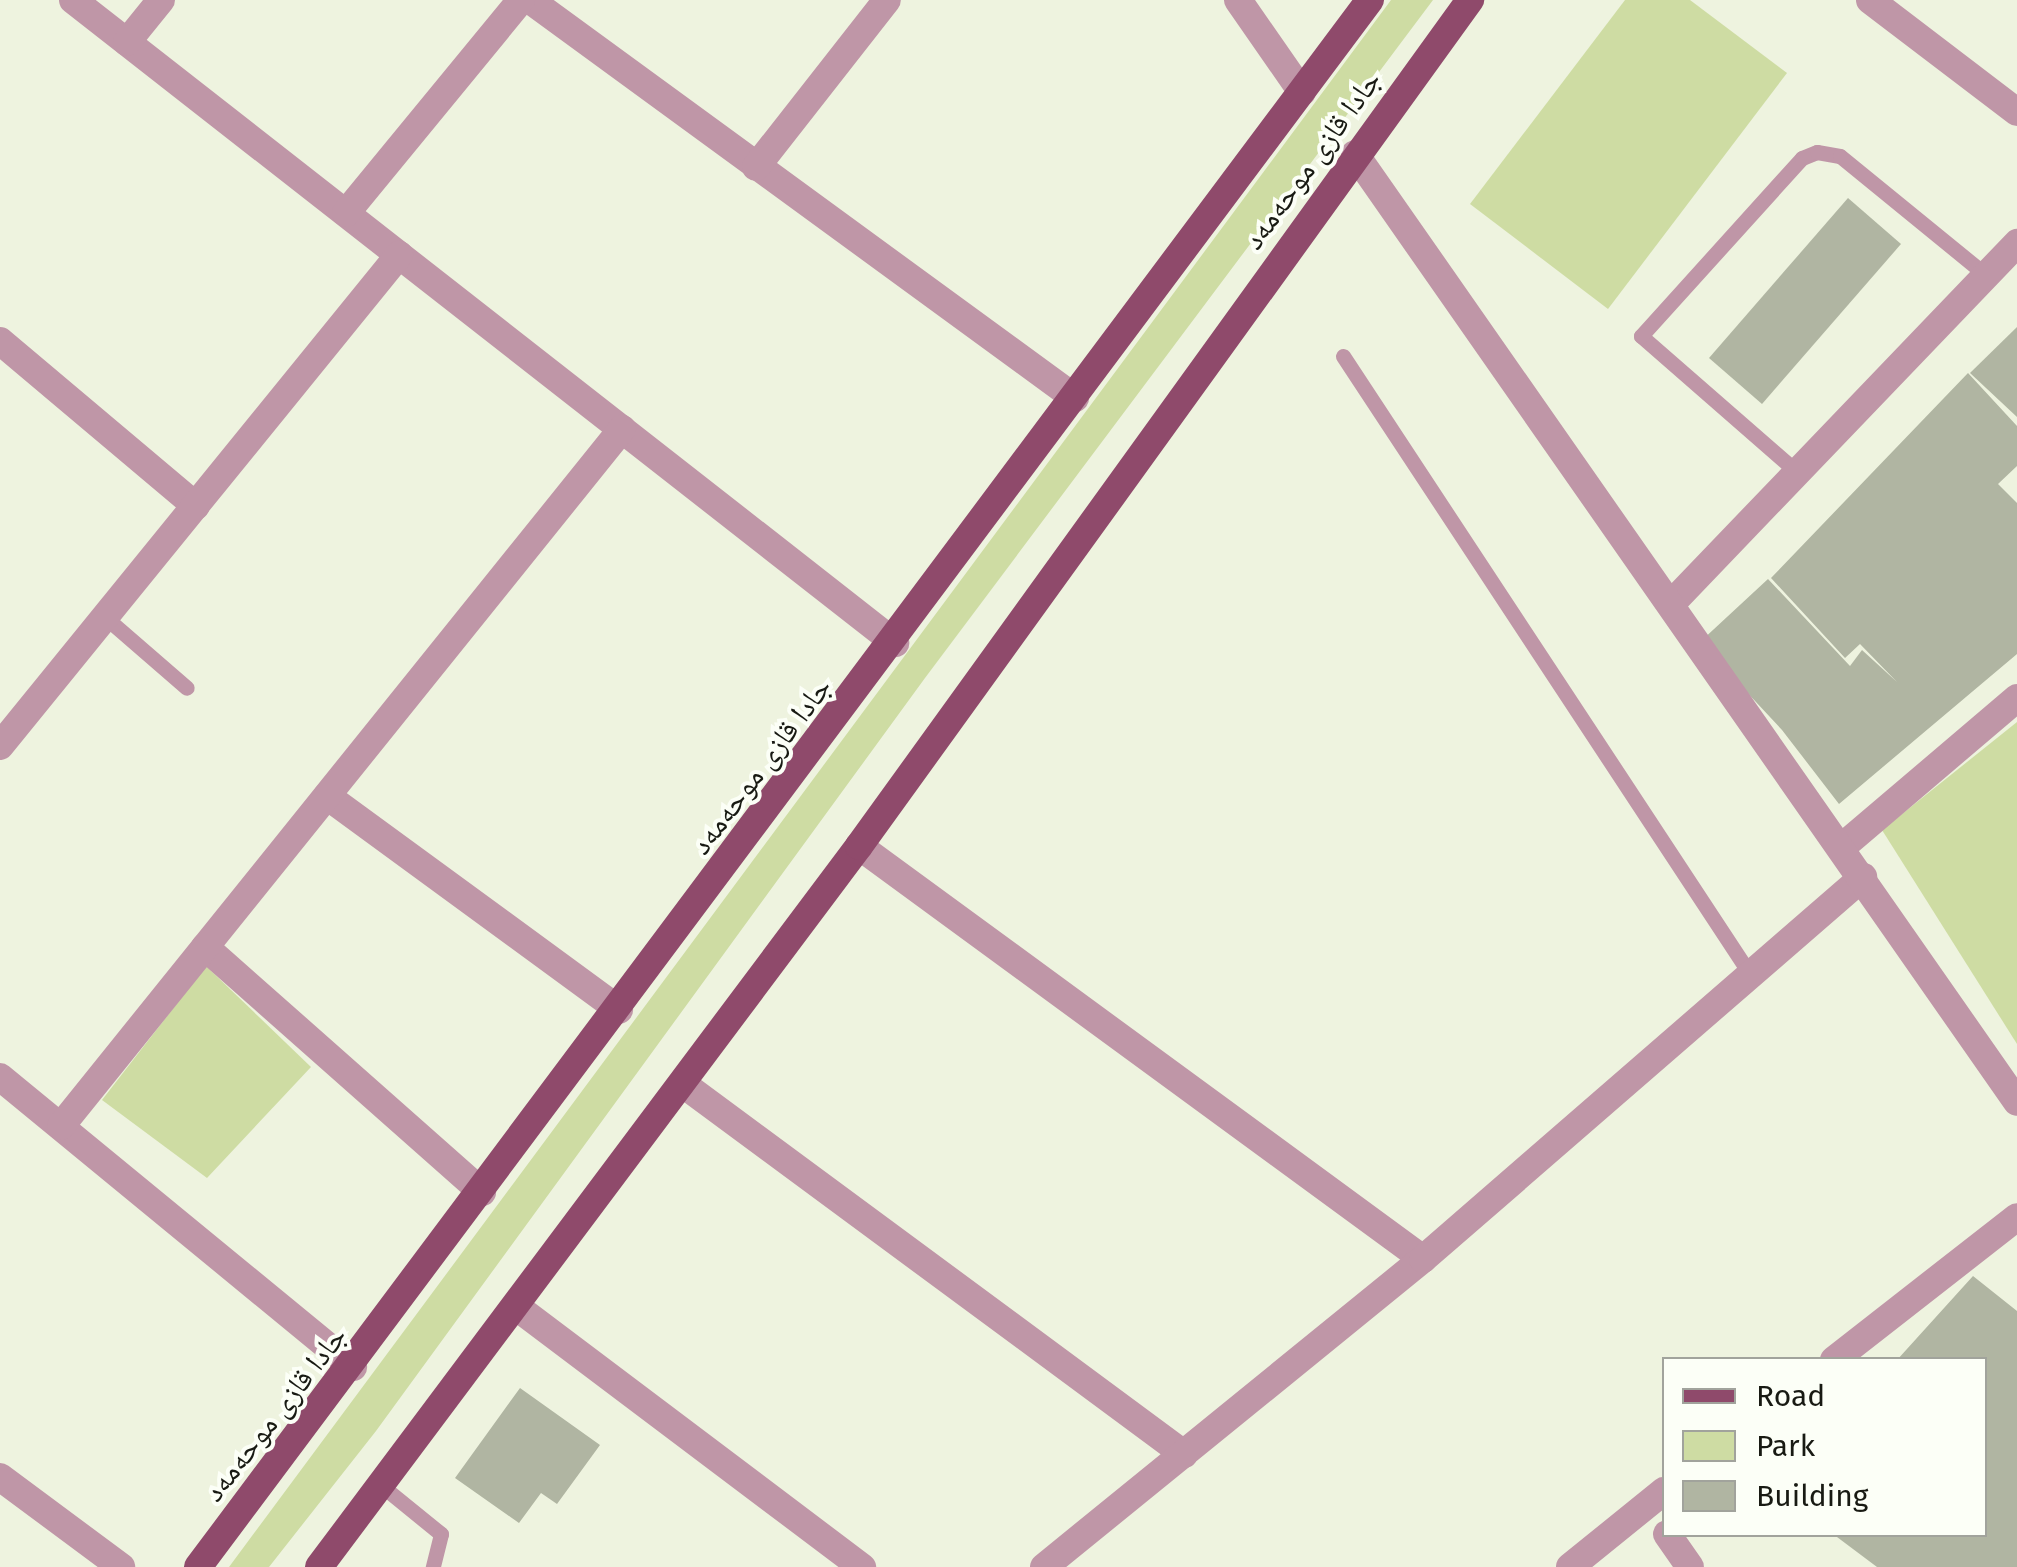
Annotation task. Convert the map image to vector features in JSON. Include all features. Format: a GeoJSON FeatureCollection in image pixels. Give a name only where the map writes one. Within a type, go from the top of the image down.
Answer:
{"type":"FeatureCollection","features":[{"type":"Feature","properties":{"kind":"main road","name":"جادا قازی موحەمەد"},"geometry":{"type":"LineString","coordinates":[[198,1567],[895,643],[1370,0]]}},
{"type":"Feature","properties":{"kind":"main road","name":"جادا قازی موحەمەد"},"geometry":{"type":"LineString","coordinates":[[320,1567],[518,1308],[859,846],[1355,154],[1470,0]]}},
{"type":"Feature","properties":{"kind":"street"},"geometry":{"type":"LineString","coordinates":[[73,0],[895,643]]}},
{"type":"Feature","properties":{"kind":"street"},"geometry":{"type":"LineString","coordinates":[[127,42],[161,0]]}},
{"type":"Feature","properties":{"kind":"street"},"geometry":{"type":"LineString","coordinates":[[346,213],[520,0]]}},
{"type":"Feature","properties":{"kind":"street"},"geometry":{"type":"LineString","coordinates":[[530,0],[1076,398]]}},
{"type":"Feature","properties":{"kind":"street"},"geometry":{"type":"LineString","coordinates":[[756,167],[887,0]]}},
{"type":"Feature","properties":{"kind":"street"},"geometry":{"type":"LineString","coordinates":[[1238,0],[1302,92]]}},
{"type":"Feature","properties":{"kind":"street"},"geometry":{"type":"LineString","coordinates":[[1870,0],[2017,112]]}},
{"type":"Feature","properties":{"kind":"street"},"geometry":{"type":"LineString","coordinates":[[1355,154],[2017,1102]]}},
{"type":"Feature","properties":{"kind":"street"},"geometry":{"type":"LineString","coordinates":[[1672,603],[2017,243]]}},
{"type":"Feature","properties":{"kind":"street"},"geometry":{"type":"LineString","coordinates":[[0,746],[399,255]]}},
{"type":"Feature","properties":{"kind":"street"},"geometry":{"type":"LineString","coordinates":[[0,340],[196,506]]}},
{"type":"Feature","properties":{"kind":"street"},"geometry":{"type":"LineString","coordinates":[[61,1126],[622,429]]}},
{"type":"Feature","properties":{"kind":"street"},"geometry":{"type":"LineString","coordinates":[[1842,847],[2017,698]]}},
{"type":"Feature","properties":{"kind":"street"},"geometry":{"type":"LineString","coordinates":[[327,796],[619,1010]]}},
{"type":"Feature","properties":{"kind":"street"},"geometry":{"type":"LineString","coordinates":[[859,846],[1423,1259]]}},
{"type":"Feature","properties":{"kind":"street"},"geometry":{"type":"LineString","coordinates":[[1044,1567],[1423,1259],[1863,877]]}},
{"type":"Feature","properties":{"kind":"street"},"geometry":{"type":"LineString","coordinates":[[206,946],[482,1192]]}},
{"type":"Feature","properties":{"kind":"street"},"geometry":{"type":"LineString","coordinates":[[0,1076],[352,1367]]}},
{"type":"Feature","properties":{"kind":"street"},"geometry":{"type":"LineString","coordinates":[[683,1084],[1184,1454]]}},
{"type":"Feature","properties":{"kind":"street"},"geometry":{"type":"LineString","coordinates":[[1838,1357],[2017,1217]]}},
{"type":"Feature","properties":{"kind":"street"},"geometry":{"type":"LineString","coordinates":[[518,1308],[862,1567]]}},
{"type":"Feature","properties":{"kind":"street"},"geometry":{"type":"LineString","coordinates":[[0,1477],[121,1567]]}},
{"type":"Feature","properties":{"kind":"street"},"geometry":{"type":"LineString","coordinates":[[1570,1567],[1656,1498]]}},
{"type":"Feature","properties":{"kind":"street"},"geometry":{"type":"LineString","coordinates":[[1669,1537],[1690,1567]]}},
{"type":"Feature","properties":{"kind":"lane"},"geometry":{"type":"LineString","coordinates":[[1798,472],[1641,336],[1802,158],[1817,152],[1840,156],[1986,276]]}},
{"type":"Feature","properties":{"kind":"lane"},"geometry":{"type":"LineString","coordinates":[[1343,356],[1750,974]]}},
{"type":"Feature","properties":{"kind":"lane"},"geometry":{"type":"LineString","coordinates":[[104,617],[188,688]]}},
{"type":"Feature","properties":{"kind":"lane"},"geometry":{"type":"LineString","coordinates":[[382,1486],[441,1534],[433,1567]]}},
{"type":"Feature","properties":{"kind":"green space"},"geometry":{"type":"Polygon","coordinates":[[[1391,0],[1433,0],[925,678],[376,1431],[269,1567],[229,1567],[1391,0]]]}},
{"type":"Feature","properties":{"kind":"green space"},"geometry":{"type":"Polygon","coordinates":[[[1625,0],[1690,0],[1787,73],[1608,309],[1470,204],[1625,0]]]}},
{"type":"Feature","properties":{"kind":"green space"},"geometry":{"type":"Polygon","coordinates":[[[2017,722],[2017,1044],[1882,830],[2017,722]]]}},
{"type":"Feature","properties":{"kind":"green space"},"geometry":{"type":"Polygon","coordinates":[[[206,966],[311,1067],[207,1178],[102,1100],[206,966]]]}},
{"type":"Feature","properties":{"kind":"building"},"geometry":{"type":"Polygon","coordinates":[[[1848,198],[1901,244],[1762,404],[1709,358],[1848,198]]]}},
{"type":"Feature","properties":{"kind":"building"},"geometry":{"type":"Polygon","coordinates":[[[2017,327],[2017,417],[1970,373],[2017,327]]]}},
{"type":"Feature","properties":{"kind":"building"},"geometry":{"type":"Polygon","coordinates":[[[1968,373],[2017,426],[2017,466],[1998,484],[2017,503],[2017,654],[1839,804],[1782,730],[1700,642],[1768,579],[1850,666],[1862,650],[1897,682],[1860,644],[1845,658],[1771,578],[1968,373]]]}},
{"type":"Feature","properties":{"kind":"building"},"geometry":{"type":"Polygon","coordinates":[[[1973,1276],[2017,1311],[2017,1567],[1877,1567],[1837,1537],[1987,1537],[1987,1357],[1900,1357],[1973,1276]]]}},
{"type":"Feature","properties":{"kind":"building"},"geometry":{"type":"Polygon","coordinates":[[[520,1388],[600,1445],[557,1504],[541,1493],[519,1523],[455,1478],[520,1388]]]}}]}
